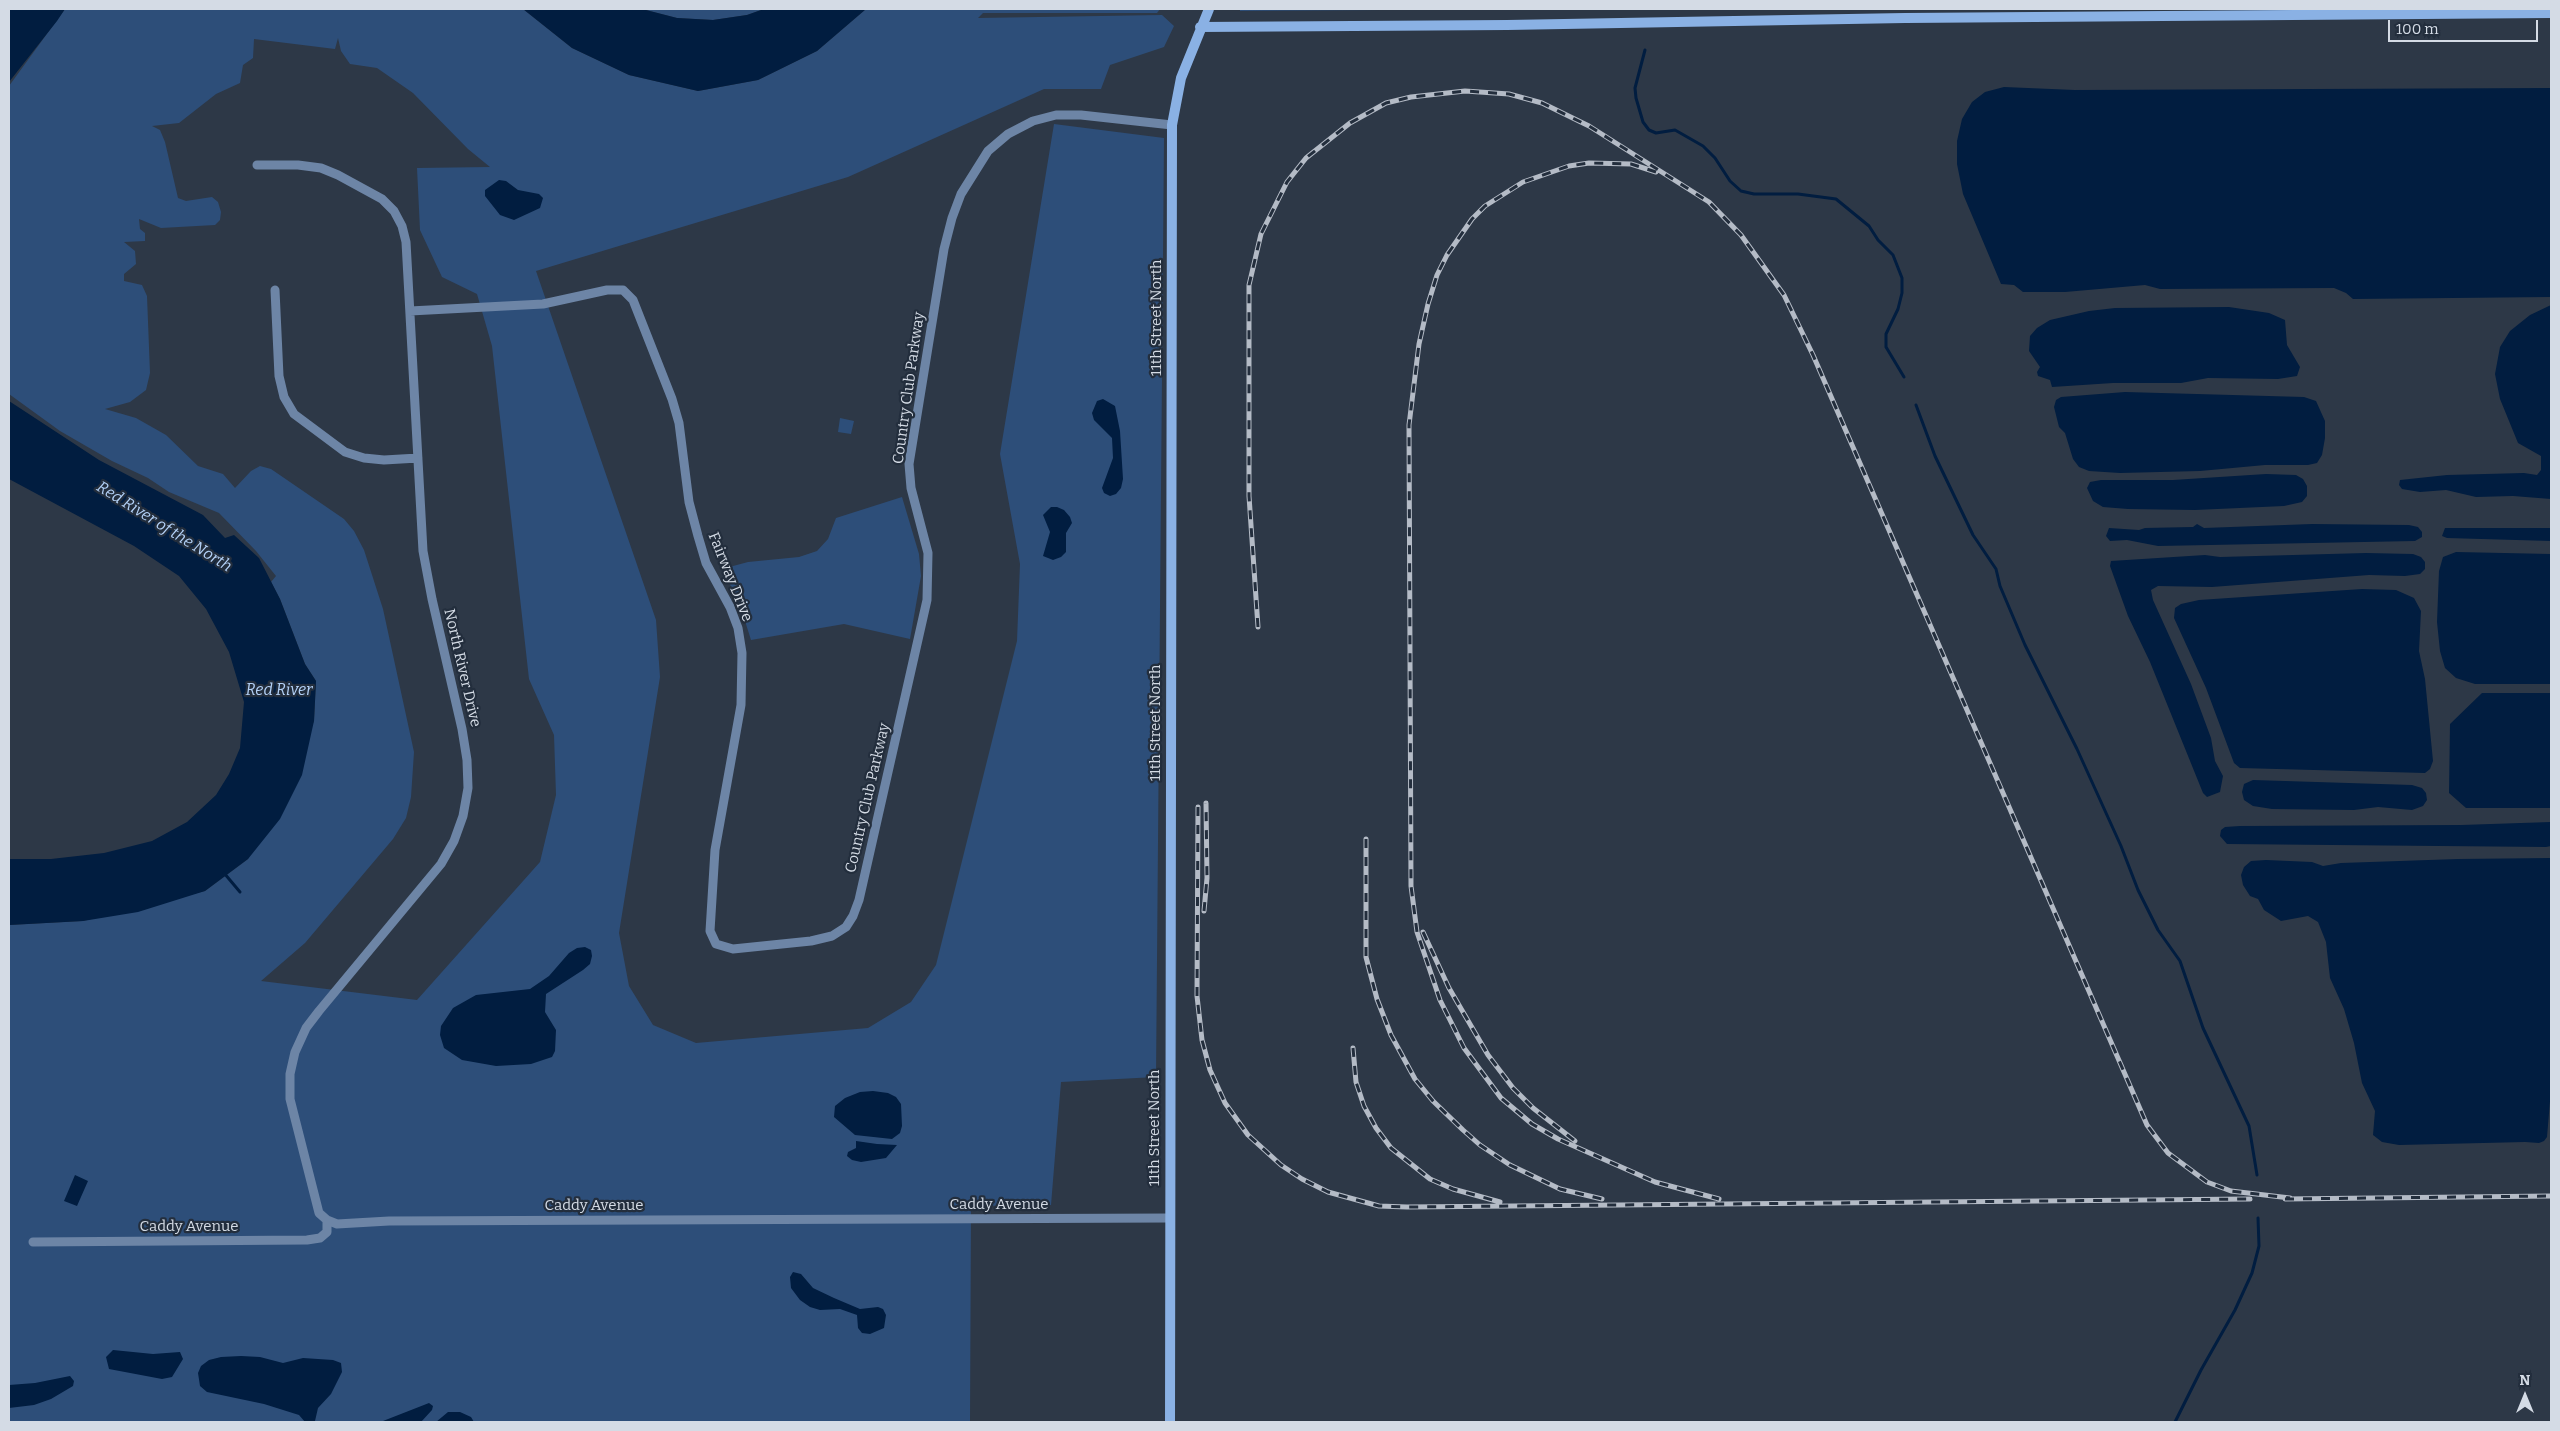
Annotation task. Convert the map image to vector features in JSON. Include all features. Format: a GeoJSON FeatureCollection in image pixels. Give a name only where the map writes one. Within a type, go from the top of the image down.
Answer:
{"type":"FeatureCollection","features":[{"type":"Feature","properties":{"kind":"street","name":"11th Street North"},"geometry":{"type":"LineString","coordinates":[[1170,1422],[1172,125],[1181,78],[1200,27],[1209,9]]}},
{"type":"Feature","properties":{"kind":"street"},"geometry":{"type":"LineString","coordinates":[[1200,27],[1507,25],[1915,18],[2551,13]]}},
{"type":"Feature","properties":{"kind":"street","name":"Country Club Parkway"},"geometry":{"type":"LineString","coordinates":[[716,944],[732,950],[811,941],[832,936],[846,927],[853,916],[927,600],[928,553],[911,488],[909,464],[944,250],[952,218],[971,175],[988,151],[1008,134],[1033,121],[1056,115],[1172,125]]}},
{"type":"Feature","properties":{"kind":"street","name":"North River Drive"},"geometry":{"type":"LineString","coordinates":[[257,165],[298,165],[321,168],[382,199],[394,211],[402,226],[406,242],[418,458],[427,574],[462,729],[468,788],[463,816],[454,842],[441,864],[318,1011],[306,1028],[295,1052],[290,1074],[290,1100],[319,1213],[327,1220]]}},
{"type":"Feature","properties":{"kind":"street"},"geometry":{"type":"LineString","coordinates":[[275,290],[279,376],[284,396],[294,414],[345,452],[364,458],[384,460],[418,458]]}},
{"type":"Feature","properties":{"kind":"street","name":"Fairway Drive"},"geometry":{"type":"LineString","coordinates":[[410,311],[517,307],[543,304],[607,290],[622,290],[633,300],[672,399],[679,423],[689,502],[698,536],[706,562],[733,614],[742,653],[741,705],[715,850],[710,931],[716,944]]}},
{"type":"Feature","properties":{"kind":"street","name":"Caddy Avenue"},"geometry":{"type":"LineString","coordinates":[[33,1242],[307,1240],[320,1238],[327,1232],[327,1220],[337,1224],[389,1221],[1170,1218]]}},
{"type":"Feature","properties":{"kind":"shaded area"},"geometry":{"type":"Polygon","coordinates":[[[65,9],[523,9],[572,48],[629,75],[698,91],[758,80],[817,51],[866,9],[1160,9],[1157,13],[983,13],[978,18],[1162,15],[1174,26],[1164,47],[1110,65],[1101,89],[1044,89],[848,177],[536,271],[656,620],[660,677],[619,933],[629,986],[653,1025],[696,1043],[868,1028],[911,1002],[936,965],[1017,641],[1020,564],[1000,454],[1054,124],[1164,138],[1156,1077],[1061,1082],[1051,1205],[971,1206],[970,1422],[9,1422],[9,925],[83,921],[205,891],[248,859],[314,721],[316,681],[305,664],[280,599],[271,582],[276,576],[256,551],[219,513],[169,492],[148,478],[112,461],[60,431],[9,394],[9,86],[65,9]],[[338,38],[335,49],[254,39],[253,58],[243,65],[240,83],[216,94],[179,123],[152,126],[160,130],[165,142],[178,198],[186,201],[212,197],[218,202],[221,212],[220,220],[215,225],[161,228],[139,219],[140,229],[145,233],[145,241],[124,242],[135,251],[136,264],[124,274],[124,281],[142,285],[147,296],[150,373],[146,390],[130,402],[105,409],[136,418],[166,435],[198,466],[223,474],[235,488],[251,471],[260,466],[271,469],[344,519],[354,531],[364,550],[383,609],[414,752],[411,797],[406,818],[393,839],[305,943],[261,981],[417,1000],[540,862],[556,795],[554,735],[529,679],[492,346],[477,294],[442,277],[420,230],[417,168],[490,167],[468,149],[413,93],[377,68],[350,64],[341,51],[338,38]]]}},
{"type":"Feature","properties":{"kind":"shaded area"},"geometry":{"type":"Polygon","coordinates":[[[642,9],[764,9],[747,15],[713,20],[677,18],[642,9]]]}},
{"type":"Feature","properties":{"kind":"shaded area"},"geometry":{"type":"Polygon","coordinates":[[[1240,9],[1519,9],[1240,11],[1240,9]]]}},
{"type":"Feature","properties":{"kind":"shaded area"},"geometry":{"type":"Polygon","coordinates":[[[840,418],[854,421],[851,434],[838,432],[840,418]]]}},
{"type":"Feature","properties":{"kind":"shaded area"},"geometry":{"type":"Polygon","coordinates":[[[902,497],[919,554],[921,576],[910,639],[844,624],[751,640],[739,602],[722,569],[748,562],[799,557],[817,551],[828,539],[836,518],[902,497]]]}},
{"type":"Feature","properties":{"kind":"water"},"geometry":{"type":"Polygon","coordinates":[[[9,9],[65,9],[9,82],[9,9]]]}},
{"type":"Feature","properties":{"kind":"water"},"geometry":{"type":"Polygon","coordinates":[[[523,9],[642,9],[677,18],[713,20],[747,15],[764,9],[866,9],[817,51],[758,80],[698,91],[629,75],[572,48],[523,9]]]}},
{"type":"Feature","properties":{"kind":"water"},"geometry":{"type":"Polygon","coordinates":[[[2004,87],[2075,90],[2551,88],[2551,297],[2353,299],[2346,293],[2334,288],[2160,289],[2145,285],[2065,292],[2023,292],[2014,285],[2001,284],[1963,194],[1957,164],[1957,141],[1962,119],[1972,102],[1985,92],[2004,87]]]}},
{"type":"Feature","properties":{"kind":"water"},"geometry":{"type":"Polygon","coordinates":[[[499,180],[506,181],[518,190],[539,194],[543,198],[540,208],[514,220],[500,215],[485,196],[485,190],[499,180]]]}},
{"type":"Feature","properties":{"kind":"water"},"geometry":{"type":"Polygon","coordinates":[[[2551,305],[2551,499],[2513,496],[2476,497],[2446,490],[2420,492],[2402,489],[2399,485],[2400,480],[2447,475],[2524,473],[2537,475],[2541,470],[2541,456],[2518,443],[2500,399],[2495,374],[2500,347],[2510,331],[2530,315],[2551,305]]]}},
{"type":"Feature","properties":{"kind":"water"},"geometry":{"type":"Polygon","coordinates":[[[2229,307],[2269,313],[2285,320],[2287,345],[2300,367],[2297,376],[2278,379],[2208,378],[2181,383],[2113,383],[2052,387],[2050,380],[2038,376],[2037,372],[2040,367],[2029,351],[2030,336],[2037,328],[2050,320],[2089,311],[2115,308],[2229,307]]]}},
{"type":"Feature","properties":{"kind":"water"},"geometry":{"type":"Polygon","coordinates":[[[2125,392],[2304,397],[2316,401],[2325,421],[2322,455],[2317,463],[2308,465],[2265,465],[2200,471],[2120,473],[2089,471],[2079,467],[2073,459],[2065,433],[2059,427],[2054,407],[2056,400],[2061,397],[2125,392]]]}},
{"type":"Feature","properties":{"kind":"water"},"geometry":{"type":"Polygon","coordinates":[[[1103,399],[1115,406],[1120,431],[1123,479],[1121,488],[1116,494],[1110,496],[1104,493],[1102,488],[1113,458],[1112,438],[1094,420],[1092,413],[1097,401],[1103,399]]]}},
{"type":"Feature","properties":{"kind":"water","name":"Red River"},"geometry":{"type":"Polygon","coordinates":[[[9,401],[99,460],[203,515],[225,538],[234,535],[259,558],[280,599],[305,664],[316,681],[314,721],[302,775],[280,819],[248,859],[205,891],[138,912],[83,921],[9,925],[9,859],[51,859],[104,853],[152,841],[187,822],[216,795],[229,774],[240,748],[244,702],[229,652],[206,609],[179,576],[134,546],[9,479],[9,401]]]}},
{"type":"Feature","properties":{"kind":"water"},"geometry":{"type":"Polygon","coordinates":[[[2266,474],[2296,475],[2303,479],[2307,486],[2307,496],[2302,502],[2284,506],[2195,510],[2128,509],[2103,507],[2093,501],[2087,488],[2090,482],[2101,480],[2173,480],[2266,474]]]}},
{"type":"Feature","properties":{"kind":"water"},"geometry":{"type":"Polygon","coordinates":[[[1051,507],[1064,510],[1072,523],[1066,533],[1066,552],[1061,557],[1053,560],[1043,556],[1050,532],[1043,515],[1051,507]]]}},
{"type":"Feature","properties":{"kind":"water"},"geometry":{"type":"Polygon","coordinates":[[[2197,524],[2204,528],[2312,524],[2409,525],[2418,527],[2422,532],[2422,537],[2415,541],[2158,546],[2127,540],[2110,541],[2106,536],[2109,528],[2139,530],[2145,528],[2193,527],[2197,524]]]}},
{"type":"Feature","properties":{"kind":"water"},"geometry":{"type":"Polygon","coordinates":[[[2445,528],[2551,528],[2551,541],[2447,538],[2442,536],[2445,528]]]}},
{"type":"Feature","properties":{"kind":"water"},"geometry":{"type":"Polygon","coordinates":[[[2456,552],[2551,554],[2551,684],[2475,684],[2456,678],[2445,668],[2440,651],[2437,622],[2439,571],[2443,557],[2456,552]]]}},
{"type":"Feature","properties":{"kind":"water"},"geometry":{"type":"Polygon","coordinates":[[[2366,553],[2413,554],[2421,557],[2425,562],[2425,569],[2420,574],[2405,576],[2369,575],[2212,587],[2158,586],[2151,590],[2153,600],[2191,684],[2211,738],[2215,761],[2223,776],[2220,792],[2207,797],[2203,793],[2150,662],[2128,616],[2110,566],[2111,561],[2205,555],[2220,557],[2366,553]]]}},
{"type":"Feature","properties":{"kind":"water"},"geometry":{"type":"Polygon","coordinates":[[[2362,589],[2396,590],[2414,598],[2421,611],[2419,651],[2425,679],[2433,761],[2430,769],[2425,773],[2240,768],[2234,763],[2206,688],[2174,618],[2175,608],[2181,604],[2199,600],[2362,589]]]}},
{"type":"Feature","properties":{"kind":"water"},"geometry":{"type":"Polygon","coordinates":[[[2482,693],[2551,693],[2551,808],[2466,808],[2449,793],[2450,724],[2482,693]]]}},
{"type":"Feature","properties":{"kind":"water"},"geometry":{"type":"Polygon","coordinates":[[[2253,780],[2412,785],[2422,788],[2426,793],[2427,800],[2423,806],[2412,810],[2378,807],[2354,810],[2272,809],[2253,806],[2244,800],[2242,792],[2244,784],[2253,780]]]}},
{"type":"Feature","properties":{"kind":"water"},"geometry":{"type":"Polygon","coordinates":[[[2551,822],[2551,846],[2546,847],[2227,844],[2220,836],[2221,830],[2225,827],[2240,826],[2461,825],[2551,822]]]}},
{"type":"Feature","properties":{"kind":"water"},"geometry":{"type":"Polygon","coordinates":[[[2551,858],[2551,1089],[2547,1137],[2539,1143],[2399,1145],[2382,1142],[2373,1135],[2375,1111],[2362,1083],[2354,1043],[2344,1009],[2330,978],[2326,942],[2318,922],[2308,916],[2281,921],[2264,910],[2258,899],[2250,896],[2243,885],[2241,875],[2244,867],[2251,861],[2266,860],[2312,862],[2323,866],[2341,863],[2551,858]]]}},
{"type":"Feature","properties":{"kind":"water"},"geometry":{"type":"Polygon","coordinates":[[[585,947],[591,950],[590,964],[546,994],[545,1012],[556,1030],[555,1051],[552,1057],[531,1064],[496,1066],[462,1060],[444,1048],[440,1035],[441,1026],[453,1008],[476,995],[530,989],[549,976],[569,953],[577,948],[585,947]]]}},
{"type":"Feature","properties":{"kind":"water"},"geometry":{"type":"Polygon","coordinates":[[[860,1092],[888,1093],[896,1097],[901,1104],[902,1126],[900,1133],[892,1139],[855,1135],[834,1117],[835,1106],[845,1098],[860,1092]]]}},
{"type":"Feature","properties":{"kind":"water"},"geometry":{"type":"Polygon","coordinates":[[[856,1141],[897,1145],[886,1158],[861,1162],[852,1160],[847,1156],[848,1152],[856,1148],[856,1141]]]}},
{"type":"Feature","properties":{"kind":"water"},"geometry":{"type":"Polygon","coordinates":[[[75,1175],[88,1181],[77,1206],[64,1201],[75,1175]]]}},
{"type":"Feature","properties":{"kind":"water"},"geometry":{"type":"Polygon","coordinates":[[[793,1272],[801,1274],[813,1288],[860,1309],[878,1307],[883,1309],[886,1315],[884,1328],[870,1334],[862,1333],[858,1328],[857,1315],[840,1309],[820,1310],[810,1307],[800,1300],[791,1288],[790,1277],[793,1272]]]}},
{"type":"Feature","properties":{"kind":"water"},"geometry":{"type":"Polygon","coordinates":[[[113,1350],[153,1354],[180,1352],[183,1359],[172,1377],[162,1379],[109,1369],[106,1357],[113,1350]]]}},
{"type":"Feature","properties":{"kind":"water"},"geometry":{"type":"Polygon","coordinates":[[[241,1356],[260,1357],[283,1363],[303,1358],[333,1360],[341,1363],[342,1372],[331,1394],[318,1408],[315,1421],[319,1422],[305,1422],[299,1415],[264,1404],[207,1392],[200,1386],[198,1373],[201,1366],[209,1360],[241,1356]]]}},
{"type":"Feature","properties":{"kind":"water"},"geometry":{"type":"Polygon","coordinates":[[[70,1376],[74,1381],[73,1386],[51,1399],[34,1405],[9,1408],[9,1385],[35,1383],[70,1376]]]}},
{"type":"Feature","properties":{"kind":"water"},"geometry":{"type":"Polygon","coordinates":[[[429,1403],[433,1406],[432,1410],[421,1422],[368,1422],[383,1421],[429,1403]]]}},
{"type":"Feature","properties":{"kind":"water"},"geometry":{"type":"Polygon","coordinates":[[[448,1412],[460,1412],[471,1417],[474,1422],[436,1422],[448,1412]]]}},
{"type":"Feature","properties":{"kind":"waterway"},"geometry":{"type":"LineString","coordinates":[[1645,50],[1635,88],[1643,122],[1649,130],[1656,133],[1675,130],[1703,146],[1715,158],[1730,181],[1741,191],[1754,194],[1798,194],[1836,199],[1869,226],[1878,240],[1893,255],[1902,278],[1902,293],[1898,309],[1886,334],[1886,347],[1904,377]]}},
{"type":"Feature","properties":{"kind":"waterway"},"geometry":{"type":"LineString","coordinates":[[1916,405],[1935,456],[1973,535],[1996,569],[2000,586],[2025,645],[2077,749],[2121,846],[2138,890],[2158,930],[2180,961],[2203,1028],[2249,1126],[2257,1175]]}},
{"type":"Feature","properties":{"kind":"waterway"},"geometry":{"type":"LineString","coordinates":[[224,873],[240,892]]}},
{"type":"Feature","properties":{"kind":"waterway"},"geometry":{"type":"LineString","coordinates":[[2175,1422],[2201,1370],[2235,1310],[2252,1273],[2259,1246],[2258,1218]]}},
{"type":"Feature","properties":{"kind":"railway"},"geometry":{"type":"LineString","coordinates":[[1258,627],[1249,496],[1249,285],[1261,234],[1287,182],[1306,158],[1350,123],[1386,103],[1411,97],[1465,91],[1509,94],[1542,103],[1589,126],[1709,202],[1741,235],[1784,295],[1813,355],[2147,1125],[2168,1153],[2207,1182],[2231,1191],[2290,1198]]}},
{"type":"Feature","properties":{"kind":"railway"},"geometry":{"type":"LineString","coordinates":[[1656,172],[1631,164],[1589,163],[1569,166],[1523,182],[1485,206],[1472,219],[1447,255],[1437,275],[1419,344],[1409,425],[1411,886],[1417,932],[1440,1000],[1464,1048],[1501,1098],[1532,1124],[1558,1139],[1655,1182],[1719,1199]]}},
{"type":"Feature","properties":{"kind":"railway"},"geometry":{"type":"LineString","coordinates":[[1204,911],[1207,878],[1206,803]]}},
{"type":"Feature","properties":{"kind":"railway"},"geometry":{"type":"LineString","coordinates":[[1198,807],[1197,996],[1202,1040],[1210,1070],[1225,1103],[1248,1135],[1281,1165],[1302,1179],[1328,1192],[1379,1206],[1407,1207],[2250,1199]]}},
{"type":"Feature","properties":{"kind":"railway"},"geometry":{"type":"LineString","coordinates":[[1366,839],[1366,957],[1377,999],[1391,1035],[1415,1079],[1433,1101],[1463,1130],[1480,1145],[1510,1165],[1560,1189],[1602,1199]]}},
{"type":"Feature","properties":{"kind":"railway"},"geometry":{"type":"LineString","coordinates":[[1423,932],[1449,988],[1488,1055],[1513,1088],[1533,1108],[1575,1141]]}},
{"type":"Feature","properties":{"kind":"railway"},"geometry":{"type":"LineString","coordinates":[[1353,1048],[1356,1082],[1364,1106],[1376,1128],[1391,1148],[1430,1179],[1453,1189],[1500,1202]]}},
{"type":"Feature","properties":{"kind":"railway"},"geometry":{"type":"LineString","coordinates":[[2285,1199],[2551,1196]]}},
{"type":"Feature","properties":{"kind":"water label","name":"Red River of the North"},"geometry":{"type":"Point","coordinates":[164,527]}}]}
